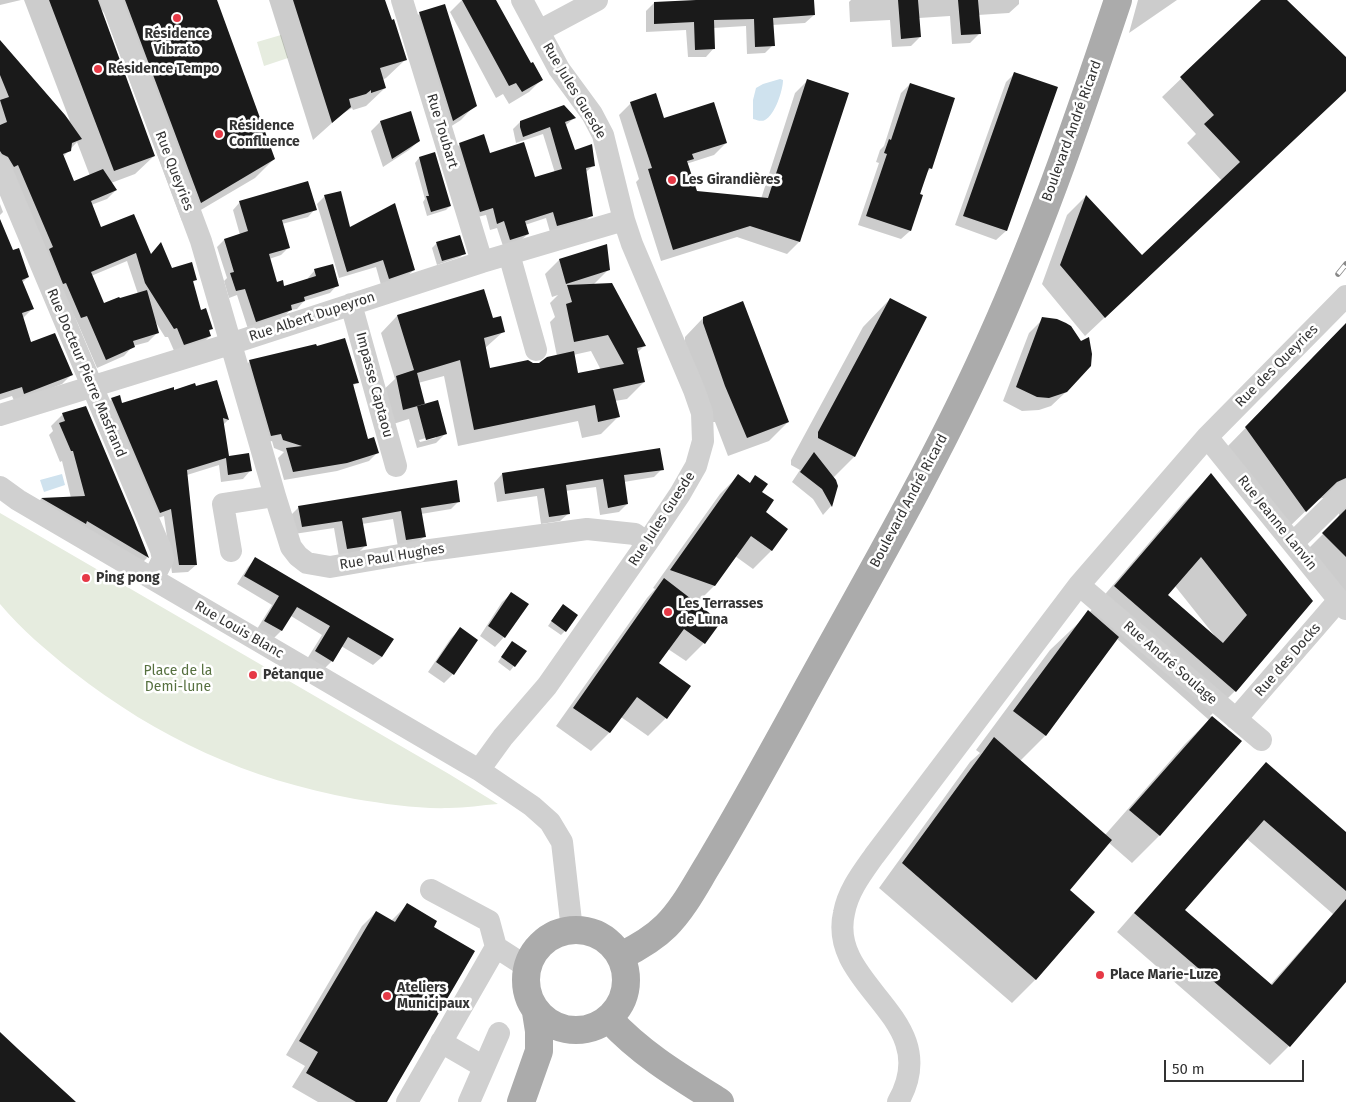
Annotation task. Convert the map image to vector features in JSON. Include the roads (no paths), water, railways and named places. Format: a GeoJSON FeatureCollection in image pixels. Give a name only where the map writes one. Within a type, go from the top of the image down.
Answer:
{"type":"FeatureCollection","features":[{"type":"Feature","properties":{"kind":"main road","name":"Boulevard André Ricard"},"geometry":{"type":"LineString","coordinates":[[621,956],[639,947],[665,927],[678,913],[691,893],[755,784],[918,487],[980,363],[1020,270],[1059,170],[1118,0]]}},
{"type":"Feature","properties":{"kind":"main road"},"geometry":{"type":"LineString","coordinates":[[587,930],[601,936],[621,956],[626,972],[626,989],[620,1006],[609,1019],[590,1029],[579,1031],[567,1030],[555,1026],[536,1012],[528,998],[525,982],[527,967],[533,953],[544,941],[557,933],[587,930]]}},
{"type":"Feature","properties":{"kind":"main road"},"geometry":{"type":"LineString","coordinates":[[521,1102],[539,1051],[539,1031],[536,1012]]}},
{"type":"Feature","properties":{"kind":"main road"},"geometry":{"type":"LineString","coordinates":[[609,1019],[652,1058],[720,1102]]}},
{"type":"Feature","properties":{"kind":"main road"},"geometry":{"type":"LineString","coordinates":[[538,1102],[555,1058],[567,1041],[579,1031]]}},
{"type":"Feature","properties":{"kind":"street","name":"Rue Queyries"},"geometry":{"type":"LineString","coordinates":[[111,0],[201,242],[230,344]]}},
{"type":"Feature","properties":{"kind":"street","name":"Rue Toubart"},"geometry":{"type":"LineString","coordinates":[[402,0],[482,262]]}},
{"type":"Feature","properties":{"kind":"street","name":"Rue Jules Guesde"},"geometry":{"type":"LineString","coordinates":[[479,770],[503,737],[547,686],[647,543],[680,494],[696,466],[703,441],[702,413],[694,390],[639,264],[624,220],[604,135],[592,114],[559,69],[522,0]]}},
{"type":"Feature","properties":{"kind":"street"},"geometry":{"type":"LineString","coordinates":[[539,31],[597,0]]}},
{"type":"Feature","properties":{"kind":"street","name":"Rue Docteur Pierre Masfrand"},"geometry":{"type":"LineString","coordinates":[[0,167],[161,550],[162,559],[153,579]]}},
{"type":"Feature","properties":{"kind":"street","name":"Rue Albert Dupeyron"},"geometry":{"type":"LineString","coordinates":[[0,415],[230,344],[482,262],[624,220]]}},
{"type":"Feature","properties":{"kind":"street"},"geometry":{"type":"LineString","coordinates":[[509,254],[536,350]]}},
{"type":"Feature","properties":{"kind":"street","name":"Rue des Queyries"},"geometry":{"type":"LineString","coordinates":[[898,1102],[909,1075],[909,1050],[898,1025],[852,963],[843,940],[843,913],[853,887],[874,856],[1079,585],[1208,437],[1346,296]]}},
{"type":"Feature","properties":{"kind":"street","name":"Impasse Captaou"},"geometry":{"type":"LineString","coordinates":[[351,304],[396,466]]}},
{"type":"Feature","properties":{"kind":"street","name":"Rue Paul Hughes"},"geometry":{"type":"LineString","coordinates":[[230,344],[291,547],[298,556],[307,562],[330,567],[423,551],[587,529],[635,534],[647,543]]}},
{"type":"Feature","properties":{"kind":"street","name":"Rue Jeanne Lanvin"},"geometry":{"type":"LineString","coordinates":[[1208,437],[1343,604]]}},
{"type":"Feature","properties":{"kind":"street","name":"Rue Louis Blanc"},"geometry":{"type":"LineString","coordinates":[[0,486],[18,500],[479,770]]}},
{"type":"Feature","properties":{"kind":"street"},"geometry":{"type":"LineString","coordinates":[[1293,543],[1346,491]]}},
{"type":"Feature","properties":{"kind":"street"},"geometry":{"type":"LineString","coordinates":[[231,551],[223,504],[275,496]]}},
{"type":"Feature","properties":{"kind":"street","name":"Rue André Soulage"},"geometry":{"type":"LineString","coordinates":[[1079,585],[1261,740]]}},
{"type":"Feature","properties":{"kind":"street","name":"Rue des Docks"},"geometry":{"type":"LineString","coordinates":[[1236,719],[1343,604]]}},
{"type":"Feature","properties":{"kind":"street"},"geometry":{"type":"LineString","coordinates":[[479,770],[532,806],[550,822],[562,842],[572,930]]}},
{"type":"Feature","properties":{"kind":"street"},"geometry":{"type":"LineString","coordinates":[[431,890],[489,922],[496,947],[527,967]]}},
{"type":"Feature","properties":{"kind":"street"},"geometry":{"type":"LineString","coordinates":[[408,1102],[496,947]]}},
{"type":"Feature","properties":{"kind":"street"},"geometry":{"type":"LineString","coordinates":[[469,1102],[499,1033]]}},
{"type":"Feature","properties":{"kind":"street"},"geometry":{"type":"LineString","coordinates":[[441,1042],[484,1067]]}},
{"type":"Feature","properties":{"kind":"water"},"geometry":{"type":"Polygon","coordinates":[[[780,79],[783,80],[782,90],[772,113],[764,121],[753,119],[753,100],[756,88],[780,79]]]}},
{"type":"Feature","properties":{"kind":"water"},"geometry":{"type":"Polygon","coordinates":[[[62,474],[65,485],[44,492],[40,480],[62,474]]]}},
{"type":"Feature","properties":{"kind":"railway"},"geometry":{"type":"LineString","coordinates":[[1338,274],[1346,264]]}},
{"type":"Feature","properties":{"kind":"place","name":"Résidence Vibrato"},"geometry":{"type":"Point","coordinates":[177,18]}},
{"type":"Feature","properties":{"kind":"place","name":"Résidence Tempo"},"geometry":{"type":"Point","coordinates":[98,69]}},
{"type":"Feature","properties":{"kind":"place","name":"Résidence Confluence"},"geometry":{"type":"Point","coordinates":[219,134]}},
{"type":"Feature","properties":{"kind":"place","name":"Les Girandières"},"geometry":{"type":"Point","coordinates":[672,180]}},
{"type":"Feature","properties":{"kind":"place","name":"Ping pong"},"geometry":{"type":"Point","coordinates":[86,578]}},
{"type":"Feature","properties":{"kind":"place","name":"Les Terrasses de Luna"},"geometry":{"type":"Point","coordinates":[668,612]}},
{"type":"Feature","properties":{"kind":"place","name":"Pétanque"},"geometry":{"type":"Point","coordinates":[253,675]}},
{"type":"Feature","properties":{"kind":"place","name":"Place Marie-Luze"},"geometry":{"type":"Point","coordinates":[1100,975]}},
{"type":"Feature","properties":{"kind":"place","name":"Ateliers Municipaux"},"geometry":{"type":"Point","coordinates":[387,996]}},
{"type":"Feature","properties":{"kind":"park label","name":"Place de la Demi-lune"},"geometry":{"type":"Point","coordinates":[178,680]}}]}
